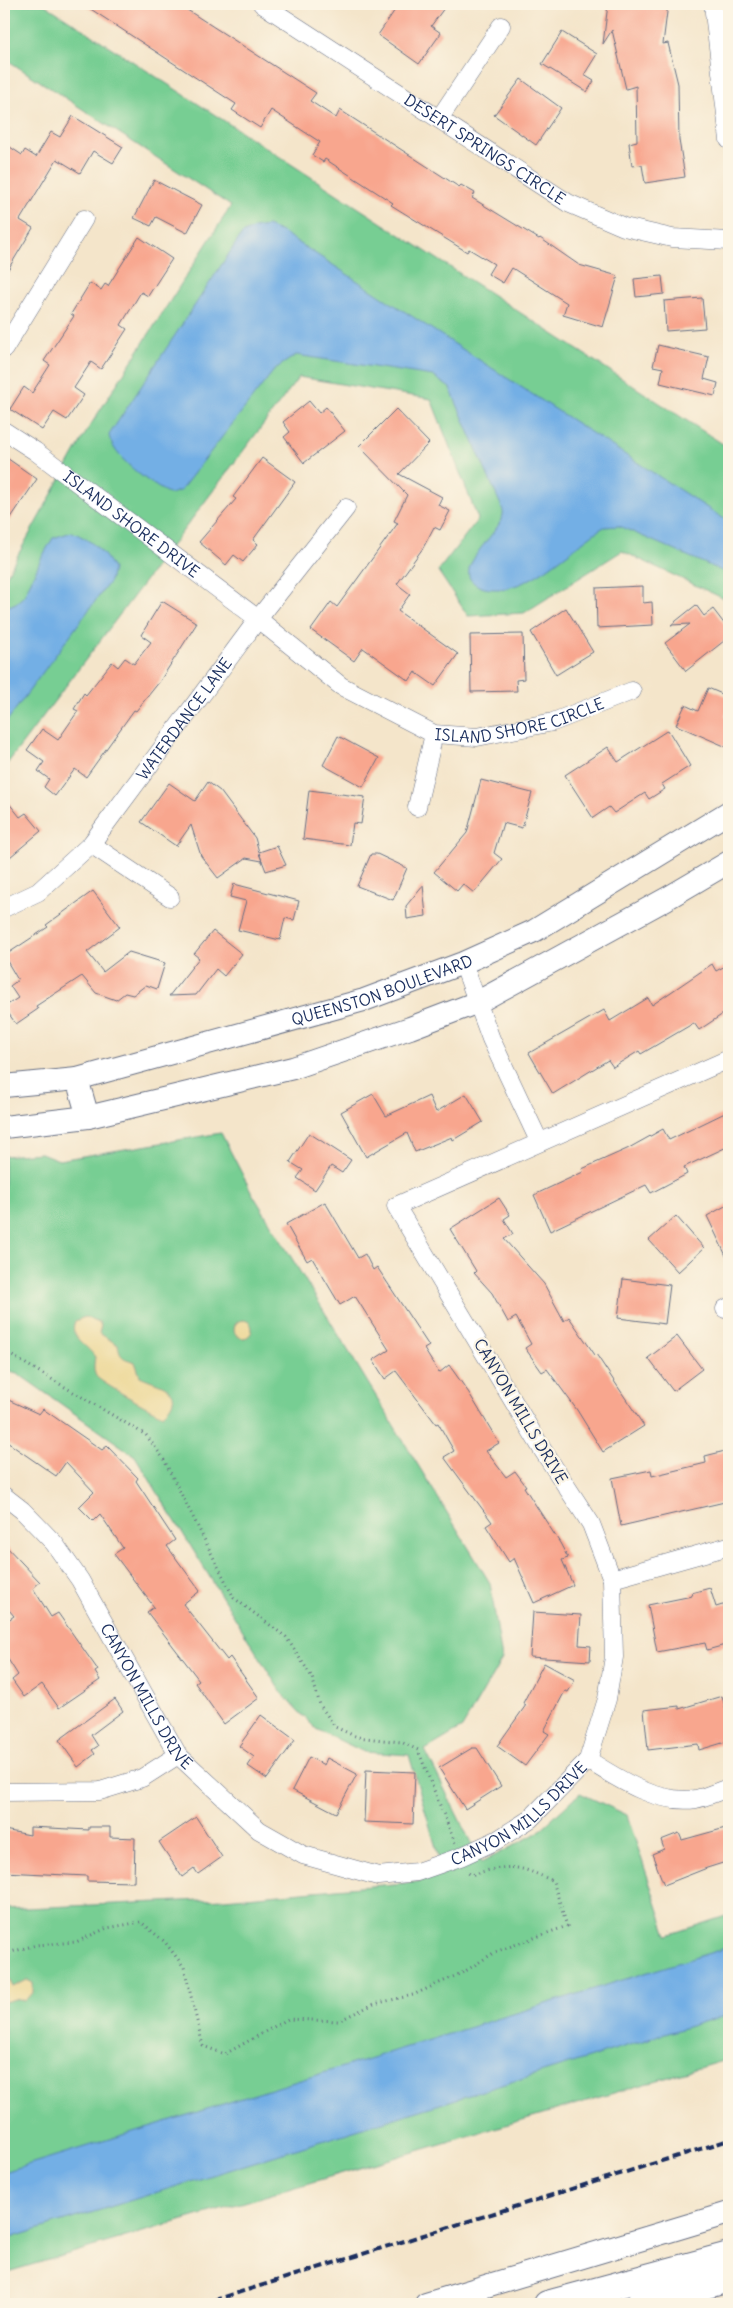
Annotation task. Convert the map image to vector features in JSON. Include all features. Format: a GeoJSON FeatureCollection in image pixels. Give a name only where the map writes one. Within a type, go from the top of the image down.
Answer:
{"type":"FeatureCollection","features":[{"type":"Feature","properties":{"kind":"highway"},"geometry":{"type":"LineString","coordinates":[[547,2304],[729,2255]]}},
{"type":"Feature","properties":{"kind":"highway"},"geometry":{"type":"LineString","coordinates":[[639,2304],[729,2279]]}},
{"type":"Feature","properties":{"kind":"main road","name":"QUEENSTON BOULEVARD"},"geometry":{"type":"LineString","coordinates":[[4,1086],[77,1080],[364,1000],[463,963],[534,931],[729,812]]}},
{"type":"Feature","properties":{"kind":"main road"},"geometry":{"type":"LineString","coordinates":[[4,1128],[88,1117],[293,1068],[410,1028],[478,1002],[666,899],[729,862]]}},
{"type":"Feature","properties":{"kind":"main road"},"geometry":{"type":"LineString","coordinates":[[77,1080],[88,1117]]}},
{"type":"Feature","properties":{"kind":"main road"},"geometry":{"type":"LineString","coordinates":[[426,2304],[729,2213]]}},
{"type":"Feature","properties":{"kind":"street","name":"DESERT SPRINGS CIRCLE"},"geometry":{"type":"LineString","coordinates":[[262,4],[568,202],[616,223],[672,238],[729,241]]}},
{"type":"Feature","properties":{"kind":"street"},"geometry":{"type":"LineString","coordinates":[[713,4],[729,140]]}},
{"type":"Feature","properties":{"kind":"street"},"geometry":{"type":"LineString","coordinates":[[439,119],[501,26]]}},
{"type":"Feature","properties":{"kind":"street"},"geometry":{"type":"LineString","coordinates":[[4,348],[84,219]]}},
{"type":"Feature","properties":{"kind":"street","name":"ISLAND SHORE DRIVE"},"geometry":{"type":"LineString","coordinates":[[4,432],[35,451],[258,619]]}},
{"type":"Feature","properties":{"kind":"street","name":"WATERDANCE LANE"},"geometry":{"type":"LineString","coordinates":[[4,908],[38,892],[92,844],[258,619],[346,508]]}},
{"type":"Feature","properties":{"kind":"street","name":"ISLAND SHORE CIRCLE"},"geometry":{"type":"LineString","coordinates":[[258,619],[341,686],[434,734],[477,737],[552,722],[632,691]]}},
{"type":"Feature","properties":{"kind":"street"},"geometry":{"type":"LineString","coordinates":[[417,808],[434,734]]}},
{"type":"Feature","properties":{"kind":"street"},"geometry":{"type":"LineString","coordinates":[[92,844],[170,897]]}},
{"type":"Feature","properties":{"kind":"street"},"geometry":{"type":"LineString","coordinates":[[463,963],[491,1039],[539,1141],[729,1059]]}},
{"type":"Feature","properties":{"kind":"street","name":"CANYON MILLS DRIVE"},"geometry":{"type":"LineString","coordinates":[[4,1496],[22,1510],[54,1543],[80,1580],[178,1755],[259,1830],[302,1855],[378,1876],[417,1872],[460,1856],[497,1840],[530,1819],[588,1760],[607,1699],[614,1658],[612,1580],[591,1524],[542,1449],[396,1206],[539,1141]]}},
{"type":"Feature","properties":{"kind":"street"},"geometry":{"type":"LineString","coordinates":[[612,1580],[729,1546]]}},
{"type":"Feature","properties":{"kind":"street"},"geometry":{"type":"LineString","coordinates":[[4,1792],[100,1791],[142,1778],[178,1755]]}},
{"type":"Feature","properties":{"kind":"street"},"geometry":{"type":"LineString","coordinates":[[588,1760],[626,1784],[661,1796],[695,1799],[729,1788]]}},
{"type":"Feature","properties":{"kind":"path"},"geometry":{"type":"LineString","coordinates":[[4,1351],[146,1435],[163,1458],[234,1598],[286,1637],[312,1677],[320,1705],[335,1727],[357,1737],[401,1742],[418,1750],[466,1871],[472,1875],[504,1866],[528,1869],[553,1881],[567,1926],[495,1952],[464,1972],[413,1995],[374,2004],[338,2021],[288,2019],[225,2054],[203,2046],[184,1967],[164,1942],[141,1922],[107,1928],[76,1942],[36,1945],[4,1954]]}},
{"type":"Feature","properties":{"kind":"green space"},"geometry":{"type":"Polygon","coordinates":[[[4,4],[44,4],[729,448],[729,601],[622,551],[524,613],[468,616],[438,571],[478,519],[431,399],[299,377],[4,768],[4,580],[88,429],[231,206],[4,58],[4,4]]]}},
{"type":"Feature","properties":{"kind":"green space"},"geometry":{"type":"Polygon","coordinates":[[[221,1133],[252,1193],[490,1583],[502,1659],[462,1728],[425,1750],[481,1863],[537,1833],[580,1793],[627,1815],[667,1935],[729,1915],[729,2059],[4,2273],[4,1909],[224,1899],[416,1882],[444,1875],[409,1755],[364,1752],[316,1729],[282,1694],[135,1456],[17,1373],[4,1370],[4,1156],[41,1153],[59,1160],[221,1133]]]}},
{"type":"Feature","properties":{"kind":"sand"},"geometry":{"type":"Polygon","coordinates":[[[85,1317],[99,1322],[101,1326],[99,1333],[118,1345],[123,1357],[135,1362],[140,1376],[162,1385],[172,1393],[171,1406],[163,1415],[116,1390],[96,1376],[94,1369],[95,1357],[74,1332],[75,1321],[85,1317]]]}},
{"type":"Feature","properties":{"kind":"sand"},"geometry":{"type":"Polygon","coordinates":[[[239,1320],[247,1320],[252,1325],[250,1336],[239,1338],[234,1333],[234,1325],[239,1320]]]}},
{"type":"Feature","properties":{"kind":"sand"},"geometry":{"type":"Polygon","coordinates":[[[5,1977],[9,1979],[13,1987],[27,1980],[33,1983],[33,1993],[24,2001],[15,1999],[4,2002],[5,1977]]]}},
{"type":"Feature","properties":{"kind":"water"},"geometry":{"type":"Polygon","coordinates":[[[267,226],[282,232],[729,522],[729,574],[619,526],[604,527],[554,564],[526,581],[499,589],[489,589],[474,583],[469,577],[469,569],[479,550],[500,522],[503,512],[450,388],[433,376],[296,355],[275,369],[180,491],[170,494],[143,477],[117,452],[109,435],[242,234],[254,228],[267,226]]]}},
{"type":"Feature","properties":{"kind":"water"},"geometry":{"type":"Polygon","coordinates":[[[72,532],[91,542],[101,551],[113,569],[110,581],[4,725],[4,608],[16,603],[24,596],[53,538],[72,532]]]}},
{"type":"Feature","properties":{"kind":"water"},"geometry":{"type":"Polygon","coordinates":[[[729,1947],[729,2014],[4,2240],[4,2172],[729,1947]]]}},
{"type":"Feature","properties":{"kind":"building"},"geometry":{"type":"Polygon","coordinates":[[[83,4],[178,4],[316,93],[310,101],[336,118],[340,110],[459,187],[461,185],[475,193],[472,198],[540,238],[579,265],[618,276],[603,327],[563,315],[567,303],[512,268],[503,283],[488,274],[494,264],[469,249],[467,252],[391,205],[393,203],[325,159],[323,162],[312,155],[320,142],[271,110],[260,128],[232,110],[236,104],[83,4]]]}},
{"type":"Feature","properties":{"kind":"building"},"geometry":{"type":"Polygon","coordinates":[[[399,4],[447,4],[431,26],[441,33],[419,64],[378,35],[399,4]]]}},
{"type":"Feature","properties":{"kind":"building"},"geometry":{"type":"Polygon","coordinates":[[[608,4],[668,4],[663,44],[668,43],[678,84],[679,140],[685,177],[645,183],[642,165],[632,166],[629,143],[637,141],[636,86],[626,89],[612,30],[603,44],[608,4]]]}},
{"type":"Feature","properties":{"kind":"building"},"geometry":{"type":"Polygon","coordinates":[[[562,32],[597,54],[584,75],[594,81],[587,92],[542,64],[562,32]]]}},
{"type":"Feature","properties":{"kind":"building"},"geometry":{"type":"Polygon","coordinates":[[[521,79],[561,108],[536,145],[494,115],[521,79]]]}},
{"type":"Feature","properties":{"kind":"building"},"geometry":{"type":"Polygon","coordinates":[[[73,116],[123,147],[113,163],[93,151],[80,173],[57,159],[20,220],[33,228],[4,276],[4,143],[22,155],[25,150],[36,157],[51,132],[60,137],[73,116]]]}},
{"type":"Feature","properties":{"kind":"building"},"geometry":{"type":"Polygon","coordinates":[[[154,180],[202,205],[187,233],[156,217],[151,226],[134,218],[154,180]]]}},
{"type":"Feature","properties":{"kind":"building"},"geometry":{"type":"Polygon","coordinates":[[[139,237],[172,259],[148,296],[141,292],[121,325],[127,329],[101,369],[91,362],[74,388],[84,395],[67,420],[54,412],[42,430],[10,409],[24,387],[32,393],[50,365],[44,361],[74,316],[71,314],[90,283],[101,290],[105,284],[108,286],[139,237]]]}},
{"type":"Feature","properties":{"kind":"building"},"geometry":{"type":"Polygon","coordinates":[[[662,276],[664,294],[636,297],[634,279],[662,276]]]}},
{"type":"Feature","properties":{"kind":"building"},"geometry":{"type":"Polygon","coordinates":[[[702,298],[705,328],[666,331],[664,301],[702,298]]]}},
{"type":"Feature","properties":{"kind":"building"},"geometry":{"type":"Polygon","coordinates":[[[658,345],[709,357],[704,379],[718,383],[715,396],[660,383],[663,368],[653,366],[658,345]]]}},
{"type":"Feature","properties":{"kind":"building"},"geometry":{"type":"Polygon","coordinates":[[[309,401],[319,413],[326,407],[345,431],[304,463],[284,437],[290,432],[283,422],[309,401]]]}},
{"type":"Feature","properties":{"kind":"building"},"geometry":{"type":"Polygon","coordinates":[[[396,409],[429,443],[399,474],[442,497],[438,505],[450,511],[440,530],[434,527],[423,548],[397,584],[410,594],[398,611],[458,654],[435,686],[415,672],[409,681],[363,648],[354,661],[311,630],[331,602],[337,607],[398,523],[394,521],[407,495],[359,446],[396,409]]]}},
{"type":"Feature","properties":{"kind":"building"},"geometry":{"type":"Polygon","coordinates":[[[4,456],[37,479],[4,528],[4,456]]]}},
{"type":"Feature","properties":{"kind":"building"},"geometry":{"type":"Polygon","coordinates":[[[262,458],[295,482],[253,540],[258,544],[243,562],[234,555],[226,565],[199,542],[236,499],[233,497],[262,458]]]}},
{"type":"Feature","properties":{"kind":"building"},"geometry":{"type":"Polygon","coordinates":[[[643,586],[643,603],[652,602],[653,625],[597,628],[596,588],[643,586]]]}},
{"type":"Feature","properties":{"kind":"building"},"geometry":{"type":"Polygon","coordinates":[[[162,601],[197,623],[160,681],[136,711],[134,710],[86,777],[75,769],[55,796],[44,787],[49,779],[38,771],[44,762],[27,750],[42,729],[58,740],[78,711],[74,709],[84,693],[86,695],[112,662],[118,667],[125,658],[134,664],[151,642],[141,635],[162,601]]]}},
{"type":"Feature","properties":{"kind":"building"},"geometry":{"type":"Polygon","coordinates":[[[696,605],[704,616],[713,609],[729,630],[729,637],[686,671],[665,643],[690,624],[671,625],[696,605]]]}},
{"type":"Feature","properties":{"kind":"building"},"geometry":{"type":"Polygon","coordinates":[[[566,608],[593,652],[556,675],[531,632],[566,608]]]}},
{"type":"Feature","properties":{"kind":"building"},"geometry":{"type":"Polygon","coordinates":[[[523,634],[524,679],[516,680],[517,691],[471,692],[470,635],[523,634]]]}},
{"type":"Feature","properties":{"kind":"building"},"geometry":{"type":"Polygon","coordinates":[[[708,688],[729,697],[729,705],[725,716],[729,718],[729,748],[676,725],[685,705],[698,711],[708,688]]]}},
{"type":"Feature","properties":{"kind":"building"},"geometry":{"type":"Polygon","coordinates":[[[668,730],[690,766],[662,784],[665,789],[649,799],[645,793],[614,813],[609,807],[593,818],[565,775],[608,747],[618,762],[668,730]]]}},
{"type":"Feature","properties":{"kind":"building"},"geometry":{"type":"Polygon","coordinates":[[[338,736],[379,758],[363,787],[323,765],[338,736]]]}},
{"type":"Feature","properties":{"kind":"building"},"geometry":{"type":"Polygon","coordinates":[[[481,780],[532,793],[522,828],[503,823],[494,853],[502,859],[474,893],[463,884],[457,891],[434,872],[467,833],[481,780]]]}},
{"type":"Feature","properties":{"kind":"building"},"geometry":{"type":"Polygon","coordinates":[[[208,782],[220,791],[255,838],[259,852],[277,846],[286,865],[266,871],[259,853],[262,861],[246,858],[218,878],[201,856],[191,825],[176,846],[141,822],[169,783],[195,801],[208,782]]]}},
{"type":"Feature","properties":{"kind":"building"},"geometry":{"type":"Polygon","coordinates":[[[309,790],[365,797],[361,824],[353,823],[350,845],[303,839],[309,790]]]}},
{"type":"Feature","properties":{"kind":"building"},"geometry":{"type":"Polygon","coordinates":[[[4,797],[20,817],[26,813],[41,831],[4,862],[4,797]]]}},
{"type":"Feature","properties":{"kind":"building"},"geometry":{"type":"Polygon","coordinates":[[[371,854],[377,854],[407,868],[393,900],[357,886],[371,854]]]}},
{"type":"Feature","properties":{"kind":"building"},"geometry":{"type":"Polygon","coordinates":[[[234,884],[299,901],[294,920],[285,918],[280,940],[238,930],[246,901],[230,897],[234,884]]]}},
{"type":"Feature","properties":{"kind":"building"},"geometry":{"type":"Polygon","coordinates":[[[423,885],[426,916],[407,919],[406,906],[423,885]]]}},
{"type":"Feature","properties":{"kind":"building"},"geometry":{"type":"Polygon","coordinates":[[[93,891],[120,927],[87,952],[103,972],[129,952],[165,963],[157,989],[146,985],[133,995],[125,993],[116,1000],[96,993],[82,976],[36,1006],[38,1009],[16,1024],[4,1007],[18,998],[10,986],[18,980],[4,956],[48,927],[46,925],[93,891]]]}},
{"type":"Feature","properties":{"kind":"building"},"geometry":{"type":"Polygon","coordinates":[[[213,931],[242,954],[224,976],[216,969],[196,995],[169,996],[199,958],[194,954],[213,931]]]}},
{"type":"Feature","properties":{"kind":"building"},"geometry":{"type":"Polygon","coordinates":[[[712,964],[716,971],[729,964],[729,1010],[699,1030],[694,1023],[641,1054],[639,1051],[613,1067],[608,1060],[553,1094],[529,1053],[604,1010],[610,1021],[648,998],[652,1005],[712,964]]]}},
{"type":"Feature","properties":{"kind":"building"},"geometry":{"type":"Polygon","coordinates":[[[373,1094],[386,1116],[429,1096],[436,1112],[466,1094],[483,1122],[453,1140],[452,1137],[415,1152],[407,1133],[366,1157],[341,1112],[373,1094]]]}},
{"type":"Feature","properties":{"kind":"building"},"geometry":{"type":"Polygon","coordinates":[[[729,1111],[729,1146],[684,1167],[687,1174],[651,1193],[646,1185],[550,1231],[534,1195],[583,1172],[582,1169],[627,1149],[663,1129],[669,1140],[729,1111]]]}},
{"type":"Feature","properties":{"kind":"building"},"geometry":{"type":"Polygon","coordinates":[[[309,1133],[351,1160],[342,1173],[331,1166],[315,1190],[297,1178],[303,1170],[290,1162],[309,1133]]]}},
{"type":"Feature","properties":{"kind":"building"},"geometry":{"type":"Polygon","coordinates":[[[499,1198],[510,1215],[504,1219],[513,1234],[504,1239],[544,1284],[564,1321],[569,1317],[644,1426],[603,1452],[577,1410],[547,1369],[542,1372],[525,1348],[531,1344],[516,1317],[508,1322],[492,1293],[474,1273],[476,1271],[450,1229],[499,1198]]]}},
{"type":"Feature","properties":{"kind":"building"},"geometry":{"type":"Polygon","coordinates":[[[325,1202],[358,1258],[365,1254],[373,1270],[377,1267],[429,1346],[424,1349],[439,1373],[449,1365],[469,1393],[499,1443],[486,1451],[506,1477],[515,1471],[526,1486],[524,1487],[568,1558],[562,1560],[573,1585],[534,1603],[514,1558],[509,1562],[486,1526],[492,1522],[444,1457],[454,1451],[438,1423],[436,1424],[396,1371],[385,1379],[373,1360],[389,1350],[355,1296],[340,1305],[312,1258],[307,1261],[286,1224],[325,1202]]]}},
{"type":"Feature","properties":{"kind":"building"},"geometry":{"type":"Polygon","coordinates":[[[729,1204],[729,1262],[707,1216],[729,1204]]]}},
{"type":"Feature","properties":{"kind":"building"},"geometry":{"type":"Polygon","coordinates":[[[676,1216],[704,1248],[678,1272],[649,1240],[676,1216]]]}},
{"type":"Feature","properties":{"kind":"building"},"geometry":{"type":"Polygon","coordinates":[[[623,1279],[670,1285],[665,1324],[618,1318],[623,1279]]]}},
{"type":"Feature","properties":{"kind":"building"},"geometry":{"type":"Polygon","coordinates":[[[677,1336],[702,1369],[673,1391],[648,1358],[677,1336]]]}},
{"type":"Feature","properties":{"kind":"building"},"geometry":{"type":"Polygon","coordinates":[[[4,1398],[39,1414],[43,1409],[102,1450],[107,1446],[138,1478],[136,1481],[175,1540],[167,1546],[200,1591],[183,1604],[227,1660],[230,1657],[259,1698],[224,1724],[195,1683],[199,1680],[147,1612],[154,1607],[114,1554],[123,1548],[100,1514],[93,1521],[79,1507],[94,1492],[66,1462],[56,1476],[4,1440],[4,1398]]]}},
{"type":"Feature","properties":{"kind":"building"},"geometry":{"type":"Polygon","coordinates":[[[729,1450],[729,1501],[621,1526],[612,1478],[651,1470],[652,1476],[706,1463],[705,1456],[729,1450]]]}},
{"type":"Feature","properties":{"kind":"building"},"geometry":{"type":"Polygon","coordinates":[[[4,1544],[40,1582],[33,1588],[51,1617],[58,1613],[98,1670],[95,1672],[100,1680],[59,1708],[42,1684],[24,1697],[12,1680],[18,1675],[4,1653],[4,1623],[14,1616],[4,1604],[4,1544]]]}},
{"type":"Feature","properties":{"kind":"building"},"geometry":{"type":"Polygon","coordinates":[[[710,1588],[716,1607],[729,1603],[729,1644],[707,1650],[705,1643],[657,1652],[648,1605],[692,1596],[691,1593],[710,1588]]]}},
{"type":"Feature","properties":{"kind":"building"},"geometry":{"type":"Polygon","coordinates":[[[533,1612],[581,1615],[579,1645],[591,1646],[590,1661],[530,1657],[533,1612]]]}},
{"type":"Feature","properties":{"kind":"building"},"geometry":{"type":"Polygon","coordinates":[[[544,1663],[575,1680],[568,1692],[565,1691],[544,1731],[549,1734],[525,1766],[497,1746],[526,1705],[523,1703],[544,1663]]]}},
{"type":"Feature","properties":{"kind":"building"},"geometry":{"type":"Polygon","coordinates":[[[722,1696],[729,1722],[729,1741],[699,1750],[698,1744],[648,1750],[644,1710],[679,1706],[679,1709],[722,1696]]]}},
{"type":"Feature","properties":{"kind":"building"},"geometry":{"type":"Polygon","coordinates":[[[115,1699],[123,1711],[91,1735],[98,1746],[92,1750],[95,1754],[78,1767],[59,1740],[115,1699]]]}},
{"type":"Feature","properties":{"kind":"building"},"geometry":{"type":"Polygon","coordinates":[[[261,1715],[295,1740],[267,1779],[248,1766],[254,1757],[239,1746],[261,1715]]]}},
{"type":"Feature","properties":{"kind":"building"},"geometry":{"type":"Polygon","coordinates":[[[472,1748],[477,1748],[501,1786],[465,1809],[439,1768],[472,1748]]]}},
{"type":"Feature","properties":{"kind":"building"},"geometry":{"type":"Polygon","coordinates":[[[309,1757],[324,1765],[327,1758],[357,1774],[336,1813],[292,1790],[309,1757]]]}},
{"type":"Feature","properties":{"kind":"building"},"geometry":{"type":"Polygon","coordinates":[[[366,1770],[415,1772],[413,1824],[364,1822],[366,1770]]]}},
{"type":"Feature","properties":{"kind":"building"},"geometry":{"type":"Polygon","coordinates":[[[196,1817],[222,1857],[198,1874],[194,1868],[182,1877],[159,1842],[196,1817]]]}},
{"type":"Feature","properties":{"kind":"building"},"geometry":{"type":"Polygon","coordinates":[[[30,1827],[89,1830],[89,1827],[110,1827],[110,1837],[135,1838],[134,1882],[87,1881],[87,1876],[4,1872],[4,1830],[30,1835],[30,1827]]]}},
{"type":"Feature","properties":{"kind":"building"},"geometry":{"type":"Polygon","coordinates":[[[729,1827],[729,1861],[664,1885],[652,1854],[664,1849],[661,1840],[679,1833],[682,1840],[729,1827]]]}},
{"type":"Feature","properties":{"kind":"railway"},"geometry":{"type":"LineString","coordinates":[[202,2304],[729,2140]]}}]}
